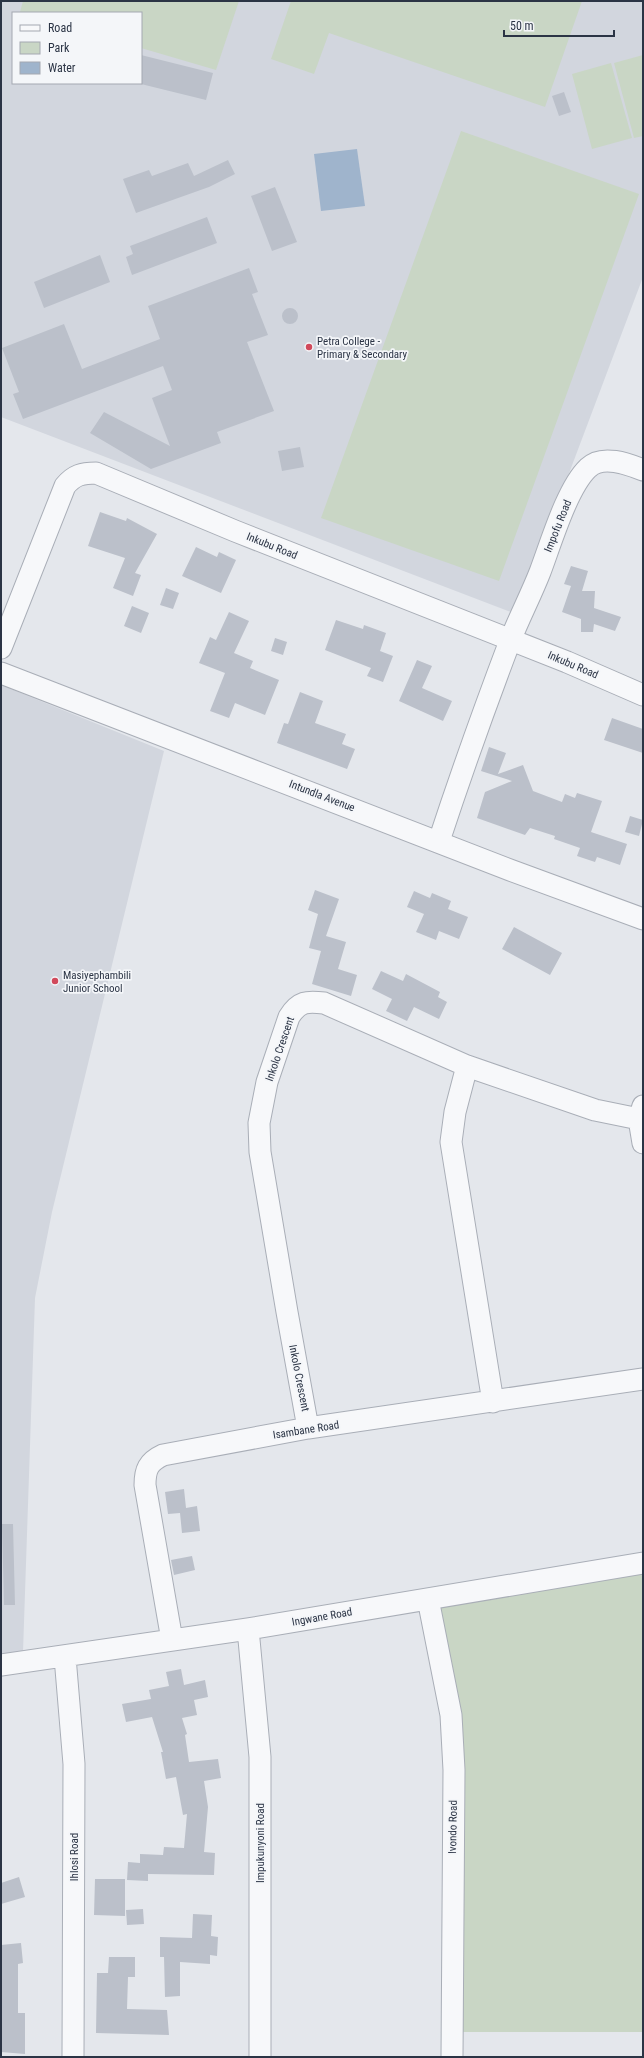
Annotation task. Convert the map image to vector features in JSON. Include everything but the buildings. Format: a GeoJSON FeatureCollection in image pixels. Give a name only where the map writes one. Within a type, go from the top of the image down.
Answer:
{"type":"FeatureCollection","features":[{"type":"Feature","properties":{"kind":"street","name":"Impofu Road"},"geometry":{"type":"LineString","coordinates":[[439,841],[462,771],[511,640],[569,498],[578,480],[588,467],[594,463],[622,462],[643,470]]}},
{"type":"Feature","properties":{"kind":"street","name":"Inkubu Road"},"geometry":{"type":"LineString","coordinates":[[1,648],[65,486],[73,477],[85,473],[96,473],[235,531],[511,640],[643,695]]}},
{"type":"Feature","properties":{"kind":"street","name":"Intundla Avenue"},"geometry":{"type":"LineString","coordinates":[[1,673],[439,841],[510,870],[643,919]]}},
{"type":"Feature","properties":{"kind":"street","name":"Inkolo Crescent"},"geometry":{"type":"LineString","coordinates":[[308,1428],[286,1312],[260,1152],[259,1123],[267,1082],[295,1007],[304,1003],[324,1003],[467,1066],[595,1110],[641,1112]]}},
{"type":"Feature","properties":{"kind":"street"},"geometry":{"type":"LineString","coordinates":[[467,1066],[454,1112],[451,1142],[493,1402]]}},
{"type":"Feature","properties":{"kind":"street"},"geometry":{"type":"LineString","coordinates":[[641,1112],[643,1143]]}},
{"type":"Feature","properties":{"kind":"street","name":"Isambane Road"},"geometry":{"type":"LineString","coordinates":[[172,1640],[145,1486],[148,1466],[153,1459],[163,1455],[308,1428],[643,1379]]}},
{"type":"Feature","properties":{"kind":"street","name":"Ingwane Road"},"geometry":{"type":"LineString","coordinates":[[1,1665],[65,1657],[248,1629],[643,1563]]}},
{"type":"Feature","properties":{"kind":"street","name":"Ivondo Road"},"geometry":{"type":"LineString","coordinates":[[428,1599],[451,1715],[454,1770],[451,1890],[452,2057]]}},
{"type":"Feature","properties":{"kind":"street","name":"Impukunyoni Road"},"geometry":{"type":"LineString","coordinates":[[248,1629],[260,1757],[260,2057]]}},
{"type":"Feature","properties":{"kind":"street","name":"Ihlosi Road"},"geometry":{"type":"LineString","coordinates":[[65,1657],[74,1764],[73,2057]]}},
{"type":"Feature","properties":{"kind":"shaded area","name":"Petra College - Primary & Secondary"},"geometry":{"type":"Polygon","coordinates":[[[1,1],[643,1],[643,277],[516,614],[1,417],[1,1]]]}},
{"type":"Feature","properties":{"kind":"shaded area","name":"Masiyephambili Junior School"},"geometry":{"type":"Polygon","coordinates":[[[1,685],[164,751],[52,1212],[35,1298],[23,1652],[1,1655],[1,685]]]}},
{"type":"Feature","properties":{"kind":"green space"},"geometry":{"type":"Polygon","coordinates":[[[23,1],[239,1],[216,70],[142,48],[142,12],[20,12],[23,1]]]}},
{"type":"Feature","properties":{"kind":"green space"},"geometry":{"type":"Polygon","coordinates":[[[291,1],[582,1],[545,107],[329,33],[314,74],[271,59],[291,1]]]}},
{"type":"Feature","properties":{"kind":"green space"},"geometry":{"type":"Polygon","coordinates":[[[643,55],[643,136],[634,138],[614,63],[643,55]]]}},
{"type":"Feature","properties":{"kind":"green space"},"geometry":{"type":"Polygon","coordinates":[[[611,63],[632,138],[592,149],[572,74],[611,63]]]}},
{"type":"Feature","properties":{"kind":"green space"},"geometry":{"type":"Polygon","coordinates":[[[461,131],[639,194],[499,581],[321,518],[461,131]]]}},
{"type":"Feature","properties":{"kind":"green space"},"geometry":{"type":"Polygon","coordinates":[[[643,1568],[643,2032],[457,2032],[439,1610],[443,1603],[643,1568]]]}},
{"type":"Feature","properties":{"kind":"water"},"geometry":{"type":"Polygon","coordinates":[[[357,149],[365,206],[321,211],[314,154],[357,149]]]}},
{"type":"Feature","properties":{"kind":"place","name":"Petra College - Primary & Secondary"},"geometry":{"type":"Point","coordinates":[309,347]}},
{"type":"Feature","properties":{"kind":"place","name":"Masiyephambili Junior School"},"geometry":{"type":"Point","coordinates":[55,981]}}]}
